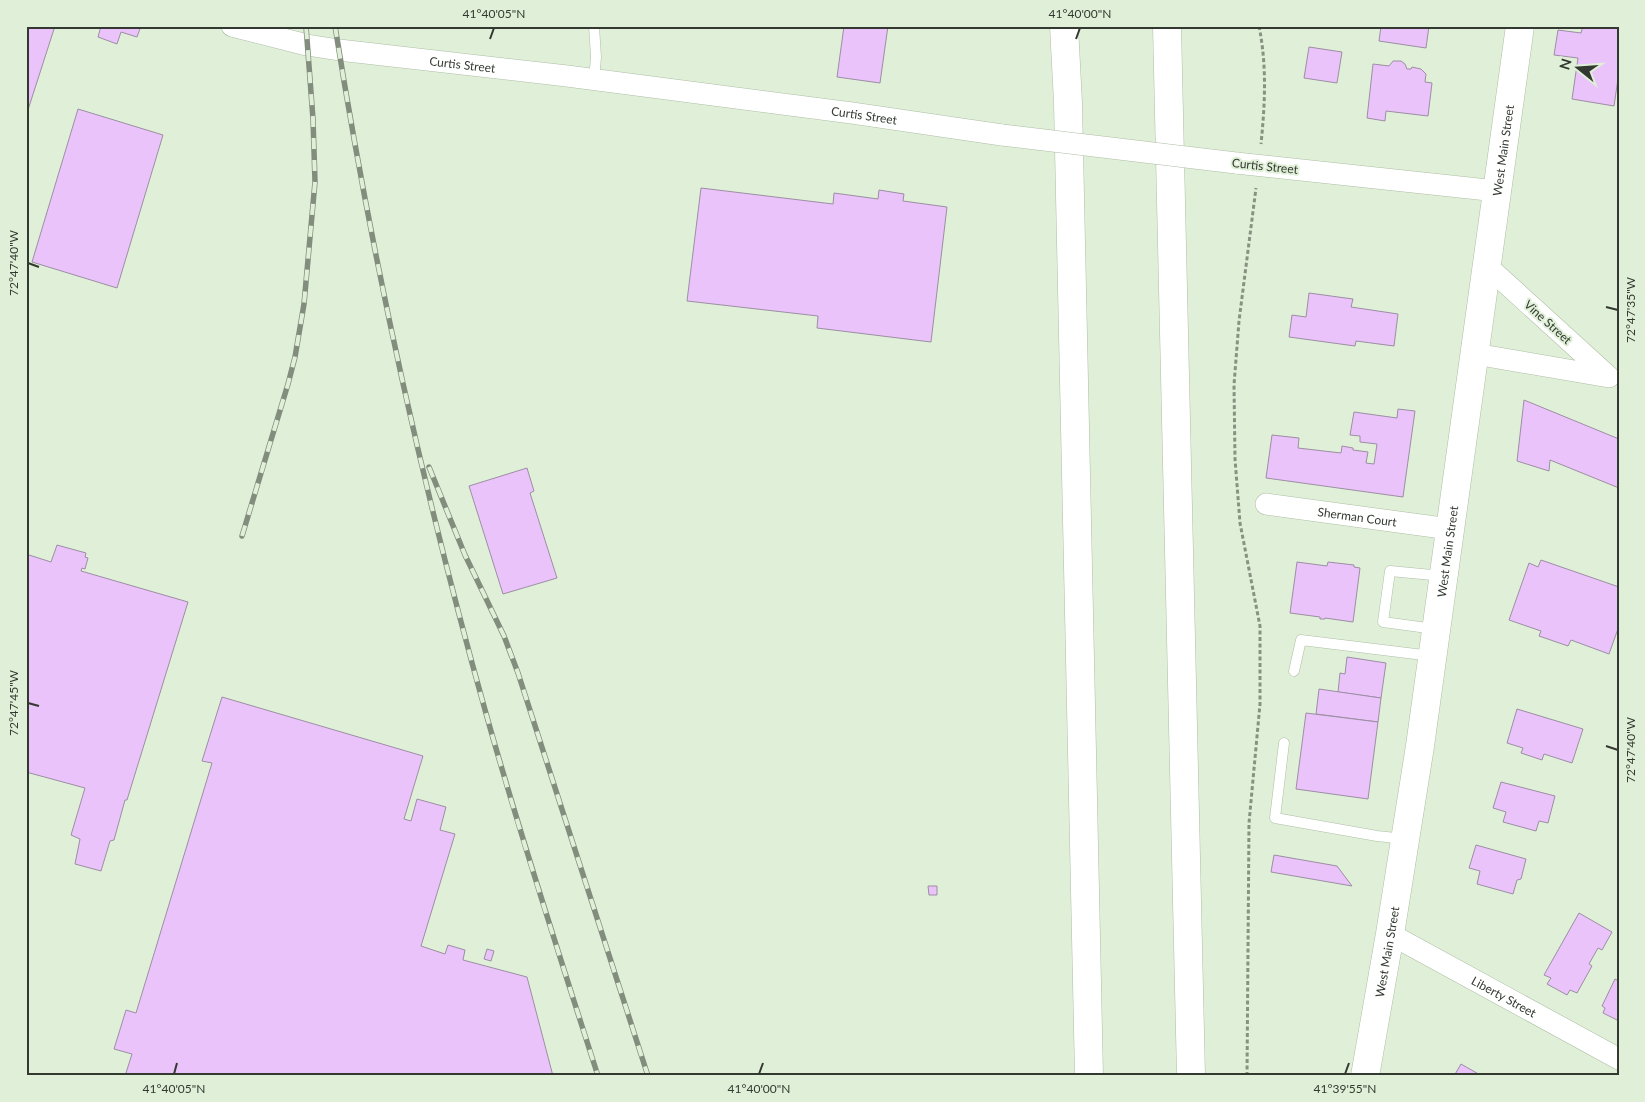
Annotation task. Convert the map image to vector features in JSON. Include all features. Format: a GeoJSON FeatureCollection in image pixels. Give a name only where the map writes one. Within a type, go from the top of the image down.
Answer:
{"type":"FeatureCollection","features":[{"type":"Feature","properties":{"kind":"main road"},"geometry":{"type":"LineString","coordinates":[[1064,26],[1068,123],[1089,1076]]}},
{"type":"Feature","properties":{"kind":"main road"},"geometry":{"type":"LineString","coordinates":[[1167,26],[1191,1076]]}},
{"type":"Feature","properties":{"kind":"main road","name":"West Main Street"},"geometry":{"type":"LineString","coordinates":[[1365,1076],[1406,839],[1520,26]]}},
{"type":"Feature","properties":{"kind":"street","name":"Curtis Street"},"geometry":{"type":"LineString","coordinates":[[232,26],[254,33],[339,50],[852,113],[1002,135],[1236,163],[1497,191]]}},
{"type":"Feature","properties":{"kind":"street","name":"Vine Street"},"geometry":{"type":"LineString","coordinates":[[1487,266],[1614,380]]}},
{"type":"Feature","properties":{"kind":"street","name":"Vine Street"},"geometry":{"type":"LineString","coordinates":[[1475,354],[1614,380]]}},
{"type":"Feature","properties":{"kind":"street","name":"Sherman Court"},"geometry":{"type":"LineString","coordinates":[[1266,504],[1450,529]]}},
{"type":"Feature","properties":{"kind":"street","name":"Liberty Street"},"geometry":{"type":"LineString","coordinates":[[1390,934],[1619,1059]]}},
{"type":"Feature","properties":{"kind":"lane"},"geometry":{"type":"LineString","coordinates":[[594,26],[596,57],[594,80]]}},
{"type":"Feature","properties":{"kind":"lane"},"geometry":{"type":"LineString","coordinates":[[1436,630],[1383,622],[1390,571],[1444,576]]}},
{"type":"Feature","properties":{"kind":"lane"},"geometry":{"type":"LineString","coordinates":[[1294,671],[1301,640],[1433,656]]}},
{"type":"Feature","properties":{"kind":"lane"},"geometry":{"type":"LineString","coordinates":[[1284,743],[1275,818],[1377,836],[1406,839]]}},
{"type":"Feature","properties":{"kind":"path"},"geometry":{"type":"LineString","coordinates":[[1259,26],[1264,51],[1265,98],[1261,142]]}},
{"type":"Feature","properties":{"kind":"path"},"geometry":{"type":"LineString","coordinates":[[1247,1076],[1249,823],[1260,704],[1260,626],[1240,523],[1235,459],[1234,385],[1239,320],[1256,188]]}},
{"type":"Feature","properties":{"kind":"building"},"geometry":{"type":"Polygon","coordinates":[[[26,26],[55,26],[26,116],[26,26]]]}},
{"type":"Feature","properties":{"kind":"building"},"geometry":{"type":"Polygon","coordinates":[[[101,26],[141,26],[137,37],[121,32],[117,44],[98,37],[101,26]]]}},
{"type":"Feature","properties":{"kind":"building"},"geometry":{"type":"Polygon","coordinates":[[[844,26],[888,26],[880,83],[837,77],[844,26]]]}},
{"type":"Feature","properties":{"kind":"building"},"geometry":{"type":"Polygon","coordinates":[[[1381,26],[1429,26],[1426,48],[1379,41],[1381,26]]]}},
{"type":"Feature","properties":{"kind":"building"},"geometry":{"type":"Polygon","coordinates":[[[1583,26],[1619,26],[1619,72],[1614,106],[1572,99],[1578,58],[1554,55],[1558,30],[1581,33],[1583,26]]]}},
{"type":"Feature","properties":{"kind":"building"},"geometry":{"type":"Polygon","coordinates":[[[1309,47],[1342,52],[1337,83],[1304,78],[1309,47]]]}},
{"type":"Feature","properties":{"kind":"building"},"geometry":{"type":"Polygon","coordinates":[[[1393,61],[1401,61],[1407,69],[1412,67],[1421,69],[1426,74],[1425,82],[1432,83],[1428,116],[1386,111],[1385,121],[1367,118],[1373,64],[1389,66],[1393,61]]]}},
{"type":"Feature","properties":{"kind":"building"},"geometry":{"type":"Polygon","coordinates":[[[78,109],[163,135],[117,288],[32,262],[78,109]]]}},
{"type":"Feature","properties":{"kind":"building"},"geometry":{"type":"Polygon","coordinates":[[[701,188],[833,204],[834,193],[878,199],[879,190],[904,194],[903,201],[947,207],[931,342],[817,328],[818,316],[687,301],[701,188]]]}},
{"type":"Feature","properties":{"kind":"building"},"geometry":{"type":"Polygon","coordinates":[[[1309,293],[1353,299],[1351,307],[1398,314],[1394,346],[1356,341],[1355,346],[1289,337],[1292,315],[1306,317],[1309,293]]]}},
{"type":"Feature","properties":{"kind":"building"},"geometry":{"type":"Polygon","coordinates":[[[1524,400],[1619,439],[1619,488],[1550,460],[1549,471],[1517,461],[1524,400]]]}},
{"type":"Feature","properties":{"kind":"building"},"geometry":{"type":"Polygon","coordinates":[[[1398,409],[1415,411],[1403,497],[1266,478],[1272,435],[1299,438],[1298,448],[1341,453],[1342,446],[1368,452],[1366,463],[1374,464],[1377,444],[1360,442],[1360,436],[1350,435],[1354,412],[1397,418],[1398,409]]]}},
{"type":"Feature","properties":{"kind":"building"},"geometry":{"type":"Polygon","coordinates":[[[527,468],[534,491],[530,493],[557,578],[503,594],[469,486],[527,468]]]}},
{"type":"Feature","properties":{"kind":"building"},"geometry":{"type":"Polygon","coordinates":[[[57,545],[86,553],[85,557],[88,558],[85,569],[82,568],[81,571],[188,602],[127,800],[125,800],[114,840],[110,841],[101,871],[75,864],[80,839],[71,835],[85,788],[26,772],[26,554],[51,562],[57,545]]]}},
{"type":"Feature","properties":{"kind":"building"},"geometry":{"type":"Polygon","coordinates":[[[1541,560],[1619,587],[1619,626],[1609,654],[1571,640],[1568,646],[1539,636],[1541,631],[1509,620],[1529,563],[1538,567],[1541,560]]]}},
{"type":"Feature","properties":{"kind":"building"},"geometry":{"type":"Polygon","coordinates":[[[1297,562],[1327,566],[1328,562],[1354,565],[1354,567],[1360,568],[1353,622],[1320,619],[1320,617],[1290,613],[1297,562]]]}},
{"type":"Feature","properties":{"kind":"building"},"geometry":{"type":"Polygon","coordinates":[[[1347,657],[1386,663],[1381,698],[1338,692],[1340,673],[1345,674],[1347,657]]]}},
{"type":"Feature","properties":{"kind":"building"},"geometry":{"type":"Polygon","coordinates":[[[1319,689],[1381,698],[1378,722],[1316,714],[1319,689]]]}},
{"type":"Feature","properties":{"kind":"building"},"geometry":{"type":"Polygon","coordinates":[[[222,697],[423,756],[404,819],[411,821],[417,799],[446,807],[440,830],[455,834],[421,946],[445,954],[448,945],[465,950],[463,960],[527,977],[553,1076],[125,1076],[132,1054],[114,1049],[126,1010],[136,1013],[212,763],[202,761],[222,697]]]}},
{"type":"Feature","properties":{"kind":"building"},"geometry":{"type":"Polygon","coordinates":[[[1517,709],[1583,729],[1572,763],[1544,754],[1542,760],[1521,753],[1523,748],[1507,743],[1517,709]]]}},
{"type":"Feature","properties":{"kind":"building"},"geometry":{"type":"Polygon","coordinates":[[[1306,713],[1378,722],[1368,799],[1296,789],[1306,713]]]}},
{"type":"Feature","properties":{"kind":"building"},"geometry":{"type":"Polygon","coordinates":[[[1501,782],[1555,796],[1548,823],[1539,821],[1536,831],[1503,822],[1506,812],[1493,808],[1501,782]]]}},
{"type":"Feature","properties":{"kind":"building"},"geometry":{"type":"Polygon","coordinates":[[[1476,845],[1526,859],[1521,879],[1517,880],[1513,894],[1477,884],[1480,871],[1469,868],[1476,845]]]}},
{"type":"Feature","properties":{"kind":"building"},"geometry":{"type":"Polygon","coordinates":[[[1274,855],[1337,866],[1352,886],[1271,872],[1274,855]]]}},
{"type":"Feature","properties":{"kind":"building"},"geometry":{"type":"Polygon","coordinates":[[[928,886],[937,886],[937,895],[929,895],[928,886]]]}},
{"type":"Feature","properties":{"kind":"building"},"geometry":{"type":"Polygon","coordinates":[[[1579,913],[1612,932],[1602,950],[1598,948],[1589,964],[1592,966],[1577,993],[1570,990],[1567,995],[1547,984],[1551,978],[1544,975],[1579,913]]]}},
{"type":"Feature","properties":{"kind":"building"},"geometry":{"type":"Polygon","coordinates":[[[487,949],[494,951],[491,961],[484,959],[487,949]]]}},
{"type":"Feature","properties":{"kind":"building"},"geometry":{"type":"Polygon","coordinates":[[[1615,979],[1619,981],[1619,1021],[1603,1013],[1605,1008],[1602,1006],[1615,979]]]}},
{"type":"Feature","properties":{"kind":"building"},"geometry":{"type":"Polygon","coordinates":[[[1461,1064],[1482,1076],[1454,1076],[1461,1064]]]}},
{"type":"Feature","properties":{"kind":"railway"},"geometry":{"type":"LineString","coordinates":[[242,536],[288,384],[295,357],[304,304],[315,182],[313,119],[306,26]]}},
{"type":"Feature","properties":{"kind":"railway"},"geometry":{"type":"LineString","coordinates":[[335,26],[382,287],[441,546],[500,762],[598,1076]]}},
{"type":"Feature","properties":{"kind":"railway"},"geometry":{"type":"LineString","coordinates":[[429,467],[465,555],[504,636],[518,673],[648,1076]]}}]}
